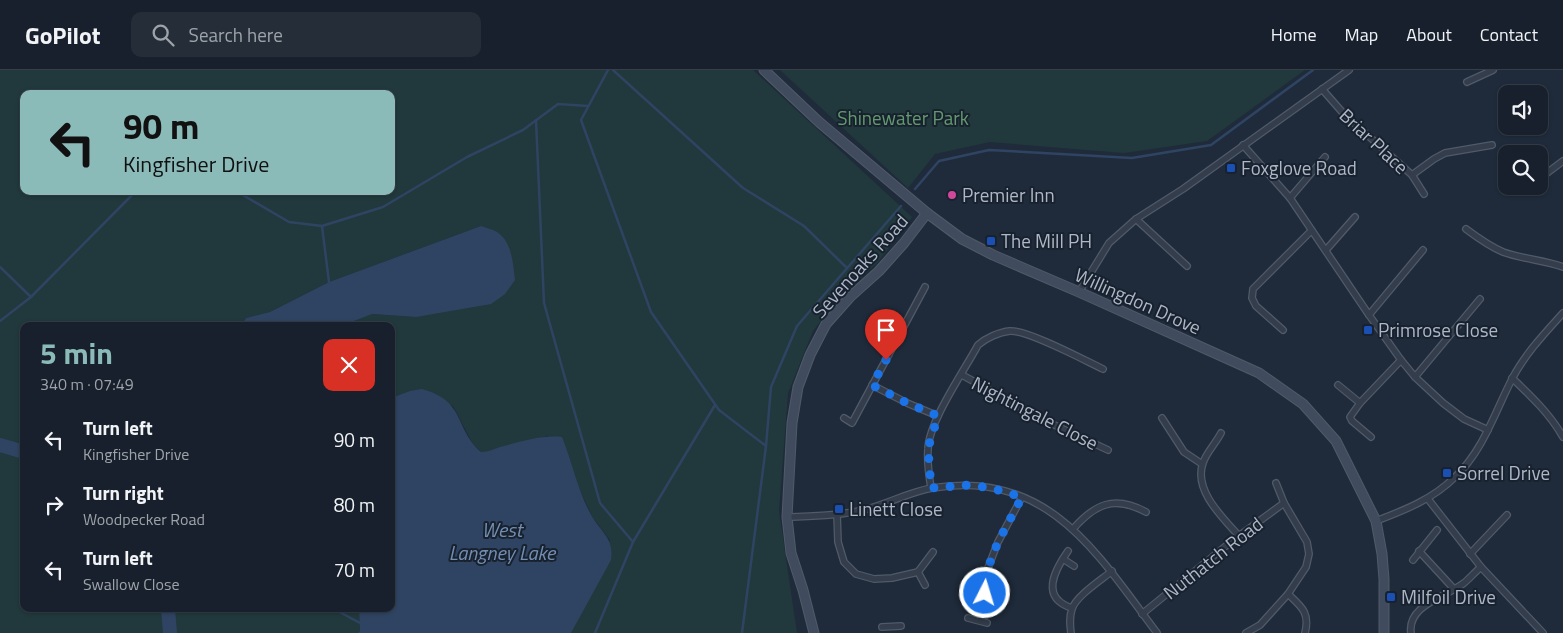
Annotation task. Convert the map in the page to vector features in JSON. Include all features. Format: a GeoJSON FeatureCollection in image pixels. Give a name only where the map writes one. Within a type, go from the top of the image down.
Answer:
{"type":"FeatureCollection","features":[{"type":"Feature","properties":{"kind":"main road","name":"Willingdon Drove"},"geometry":{"type":"LineString","coordinates":[[764,70],[819,122],[962,239],[992,256],[1079,292],[1259,373],[1303,404],[1336,442],[1376,521],[1384,579],[1384,633]]}},
{"type":"Feature","properties":{"kind":"main road","name":"Sevenoaks Road"},"geometry":{"type":"LineString","coordinates":[[814,633],[791,553],[787,517],[792,423],[798,387],[810,355],[826,324],[850,297],[898,250],[928,213]]}},
{"type":"Feature","properties":{"kind":"street"},"geometry":{"type":"LineString","coordinates":[[1079,292],[1109,242],[1136,219],[1147,210],[1183,189],[1349,70]]}},
{"type":"Feature","properties":{"kind":"street"},"geometry":{"type":"LineString","coordinates":[[1467,82],[1490,71],[1492,80]]}},
{"type":"Feature","properties":{"kind":"street","name":"Briar Place"},"geometry":{"type":"LineString","coordinates":[[1322,90],[1343,113],[1412,175],[1424,194]]}},
{"type":"Feature","properties":{"kind":"street"},"geometry":{"type":"LineString","coordinates":[[1243,145],[1290,198],[1401,360],[1443,403],[1464,419],[1488,430]]}},
{"type":"Feature","properties":{"kind":"street"},"geometry":{"type":"LineString","coordinates":[[1412,175],[1445,153],[1492,146]]}},
{"type":"Feature","properties":{"kind":"street"},"geometry":{"type":"LineString","coordinates":[[1290,198],[1325,157]]}},
{"type":"Feature","properties":{"kind":"street"},"geometry":{"type":"LineString","coordinates":[[1548,172],[1563,161]]}},
{"type":"Feature","properties":{"kind":"street"},"geometry":{"type":"LineString","coordinates":[[1326,250],[1355,217]]}},
{"type":"Feature","properties":{"kind":"street"},"geometry":{"type":"LineString","coordinates":[[1136,219],[1187,266]]}},
{"type":"Feature","properties":{"kind":"street"},"geometry":{"type":"LineString","coordinates":[[1466,229],[1485,244],[1504,252],[1563,268]]}},
{"type":"Feature","properties":{"kind":"street"},"geometry":{"type":"LineString","coordinates":[[1283,330],[1256,306],[1252,298],[1253,289],[1311,231]]}},
{"type":"Feature","properties":{"kind":"street"},"geometry":{"type":"LineString","coordinates":[[1369,315],[1423,250]]}},
{"type":"Feature","properties":{"kind":"street"},"geometry":{"type":"LineString","coordinates":[[844,418],[852,423],[925,287]]}},
{"type":"Feature","properties":{"kind":"street"},"geometry":{"type":"LineString","coordinates":[[1416,377],[1480,299]]}},
{"type":"Feature","properties":{"kind":"street"},"geometry":{"type":"LineString","coordinates":[[1376,521],[1428,499],[1456,477],[1473,456],[1488,430],[1512,378],[1526,354],[1563,314]]}},
{"type":"Feature","properties":{"kind":"street"},"geometry":{"type":"LineString","coordinates":[[931,488],[928,448],[938,416],[978,345],[984,340],[1010,332],[1024,333],[1103,369]]}},
{"type":"Feature","properties":{"kind":"street"},"geometry":{"type":"LineString","coordinates":[[1371,437],[1352,421],[1350,417],[1360,403],[1401,360]]}},
{"type":"Feature","properties":{"kind":"street","name":"Nightingale Close"},"geometry":{"type":"LineString","coordinates":[[962,375],[1046,421],[1108,450]]}},
{"type":"Feature","properties":{"kind":"street"},"geometry":{"type":"LineString","coordinates":[[1512,378],[1555,423],[1563,437]]}},
{"type":"Feature","properties":{"kind":"street"},"geometry":{"type":"LineString","coordinates":[[872,385],[938,416]]}},
{"type":"Feature","properties":{"kind":"street"},"geometry":{"type":"LineString","coordinates":[[1338,385],[1360,403]]}},
{"type":"Feature","properties":{"kind":"street"},"geometry":{"type":"LineString","coordinates":[[1162,418],[1184,452],[1202,464]]}},
{"type":"Feature","properties":{"kind":"street"},"geometry":{"type":"LineString","coordinates":[[1221,433],[1202,464],[1202,485],[1208,498],[1239,536]]}},
{"type":"Feature","properties":{"kind":"street"},"geometry":{"type":"LineString","coordinates":[[1246,633],[1260,625],[1288,594],[1306,567],[1309,554],[1307,542],[1284,502],[1276,483]]}},
{"type":"Feature","properties":{"kind":"street"},"geometry":{"type":"LineString","coordinates":[[787,517],[866,510],[931,488],[969,485],[991,488],[1022,497],[1047,508],[1073,529],[1112,571],[1157,633]]}},
{"type":"Feature","properties":{"kind":"street"},"geometry":{"type":"LineString","coordinates":[[978,620],[985,593],[986,573],[998,542],[1022,497]]}},
{"type":"Feature","properties":{"kind":"street"},"geometry":{"type":"LineString","coordinates":[[1428,499],[1481,567],[1543,633]]}},
{"type":"Feature","properties":{"kind":"street"},"geometry":{"type":"LineString","coordinates":[[1073,529],[1095,508],[1110,503],[1121,502],[1146,512]]}},
{"type":"Feature","properties":{"kind":"street","name":"Nuthatch Road"},"geometry":{"type":"LineString","coordinates":[[1142,614],[1284,502]]}},
{"type":"Feature","properties":{"kind":"street"},"geometry":{"type":"LineString","coordinates":[[837,514],[838,542],[844,562],[856,574],[874,579],[892,578],[918,572],[933,552]]}},
{"type":"Feature","properties":{"kind":"street"},"geometry":{"type":"LineString","coordinates":[[1470,554],[1507,515]]}},
{"type":"Feature","properties":{"kind":"street"},"geometry":{"type":"LineString","coordinates":[[1413,560],[1437,530]]}},
{"type":"Feature","properties":{"kind":"street"},"geometry":{"type":"LineString","coordinates":[[1068,551],[1054,578],[1052,590],[1056,599],[1063,605],[1072,608]]}},
{"type":"Feature","properties":{"kind":"street"},"geometry":{"type":"LineString","coordinates":[[1419,552],[1454,589]]}},
{"type":"Feature","properties":{"kind":"street"},"geometry":{"type":"LineString","coordinates":[[1063,559],[1074,566]]}},
{"type":"Feature","properties":{"kind":"street"},"geometry":{"type":"LineString","coordinates":[[1411,633],[1410,626],[1414,616],[1422,607],[1464,583],[1481,567]]}},
{"type":"Feature","properties":{"kind":"street"},"geometry":{"type":"LineString","coordinates":[[1071,633],[1070,620],[1072,608],[1080,598],[1112,571]]}},
{"type":"Feature","properties":{"kind":"street"},"geometry":{"type":"LineString","coordinates":[[918,572],[925,585]]}},
{"type":"Feature","properties":{"kind":"street"},"geometry":{"type":"LineString","coordinates":[[1288,594],[1306,612],[1308,623],[1305,633]]}},
{"type":"Feature","properties":{"kind":"street"},"geometry":{"type":"LineString","coordinates":[[968,618],[987,623]]}},
{"type":"Feature","properties":{"kind":"street"},"geometry":{"type":"LineString","coordinates":[[882,627],[891,630],[901,626]]}},
{"type":"Feature","properties":{"kind":"green space"},"geometry":{"type":"Polygon","coordinates":[[[0,70],[753,70],[912,217],[878,262],[836,301],[813,331],[788,393],[779,511],[797,633],[571,633],[610,540],[593,518],[577,484],[548,436],[489,452],[481,452],[473,444],[453,406],[410,391],[395,397],[395,322],[351,322],[371,314],[416,317],[481,226],[329,282],[270,312],[246,318],[244,322],[20,322],[20,612],[359,612],[360,631],[358,633],[0,633],[0,70]]]}},
{"type":"Feature","properties":{"kind":"green space","name":"Shinewater Park"},"geometry":{"type":"Polygon","coordinates":[[[780,70],[1305,70],[1207,141],[1124,153],[990,142],[935,154],[908,188],[780,70]]]}},
{"type":"Feature","properties":{"kind":"water"},"geometry":{"type":"Polygon","coordinates":[[[481,226],[495,231],[506,241],[511,253],[515,280],[505,294],[491,304],[416,317],[372,314],[351,322],[244,322],[246,318],[270,312],[329,282],[481,226]]]}},
{"type":"Feature","properties":{"kind":"water","name":"West Langney Lake"},"geometry":{"type":"Polygon","coordinates":[[[422,389],[436,394],[446,401],[453,408],[467,434],[481,452],[533,439],[562,437],[583,499],[593,518],[607,537],[611,547],[611,560],[571,633],[358,633],[360,631],[359,612],[395,612],[395,397],[422,389]]]}},
{"type":"Feature","properties":{"kind":"waterway"},"geometry":{"type":"LineString","coordinates":[[608,70],[581,120],[651,312],[719,410],[766,446]]}},
{"type":"Feature","properties":{"kind":"waterway"},"geometry":{"type":"LineString","coordinates":[[613,70],[743,188],[804,226],[847,268]]}},
{"type":"Feature","properties":{"kind":"waterway"},"geometry":{"type":"LineString","coordinates":[[915,189],[939,161],[989,150],[1132,158],[1211,145],[1313,70]]}},
{"type":"Feature","properties":{"kind":"waterway"},"geometry":{"type":"LineString","coordinates":[[243,195],[289,222],[322,226],[383,207],[467,157],[523,130],[558,104],[588,106]]}},
{"type":"Feature","properties":{"kind":"waterway"},"geometry":{"type":"LineString","coordinates":[[536,120],[544,303],[600,503],[633,542]]}},
{"type":"Feature","properties":{"kind":"waterway"},"geometry":{"type":"LineString","coordinates":[[0,321],[31,297],[132,195]]}},
{"type":"Feature","properties":{"kind":"waterway"},"geometry":{"type":"LineString","coordinates":[[742,633],[766,446],[771,387],[797,326],[901,206]]}},
{"type":"Feature","properties":{"kind":"waterway"},"geometry":{"type":"LineString","coordinates":[[322,226],[329,282]]}},
{"type":"Feature","properties":{"kind":"waterway"},"geometry":{"type":"LineString","coordinates":[[0,267],[31,297]]}},
{"type":"Feature","properties":{"kind":"waterway"},"geometry":{"type":"LineString","coordinates":[[595,633],[633,542],[715,405]]}},
{"type":"Feature","properties":{"kind":"waterway"},"geometry":{"type":"LineString","coordinates":[[0,445],[20,451]]}},
{"type":"Feature","properties":{"kind":"waterway"},"geometry":{"type":"LineString","coordinates":[[168,612],[170,633]]}},
{"type":"Feature","properties":{"kind":"waterway"},"geometry":{"type":"LineString","coordinates":[[340,612],[360,623]]}},
{"type":"Feature","properties":{"kind":"place","name":"Foxglove Road"},"geometry":{"type":"Point","coordinates":[1231,168]}},
{"type":"Feature","properties":{"kind":"place","name":"Premier Inn"},"geometry":{"type":"Point","coordinates":[952,195]}},
{"type":"Feature","properties":{"kind":"place","name":"The Mill PH"},"geometry":{"type":"Point","coordinates":[991,241]}},
{"type":"Feature","properties":{"kind":"place","name":"Primrose Close"},"geometry":{"type":"Point","coordinates":[1368,330]}},
{"type":"Feature","properties":{"kind":"place","name":"Sorrel Drive"},"geometry":{"type":"Point","coordinates":[1447,473]}},
{"type":"Feature","properties":{"kind":"place","name":"Linett Close"},"geometry":{"type":"Point","coordinates":[839,509]}},
{"type":"Feature","properties":{"kind":"place","name":"Milfoil Drive"},"geometry":{"type":"Point","coordinates":[1391,597]}},
{"type":"Feature","properties":{"kind":"route"},"geometry":{"type":"LineString","coordinates":[[886,360],[872,385],[938,416],[928,448],[931,488],[969,485],[991,488],[1022,497],[998,542],[986,573],[985,593]]}}]}
